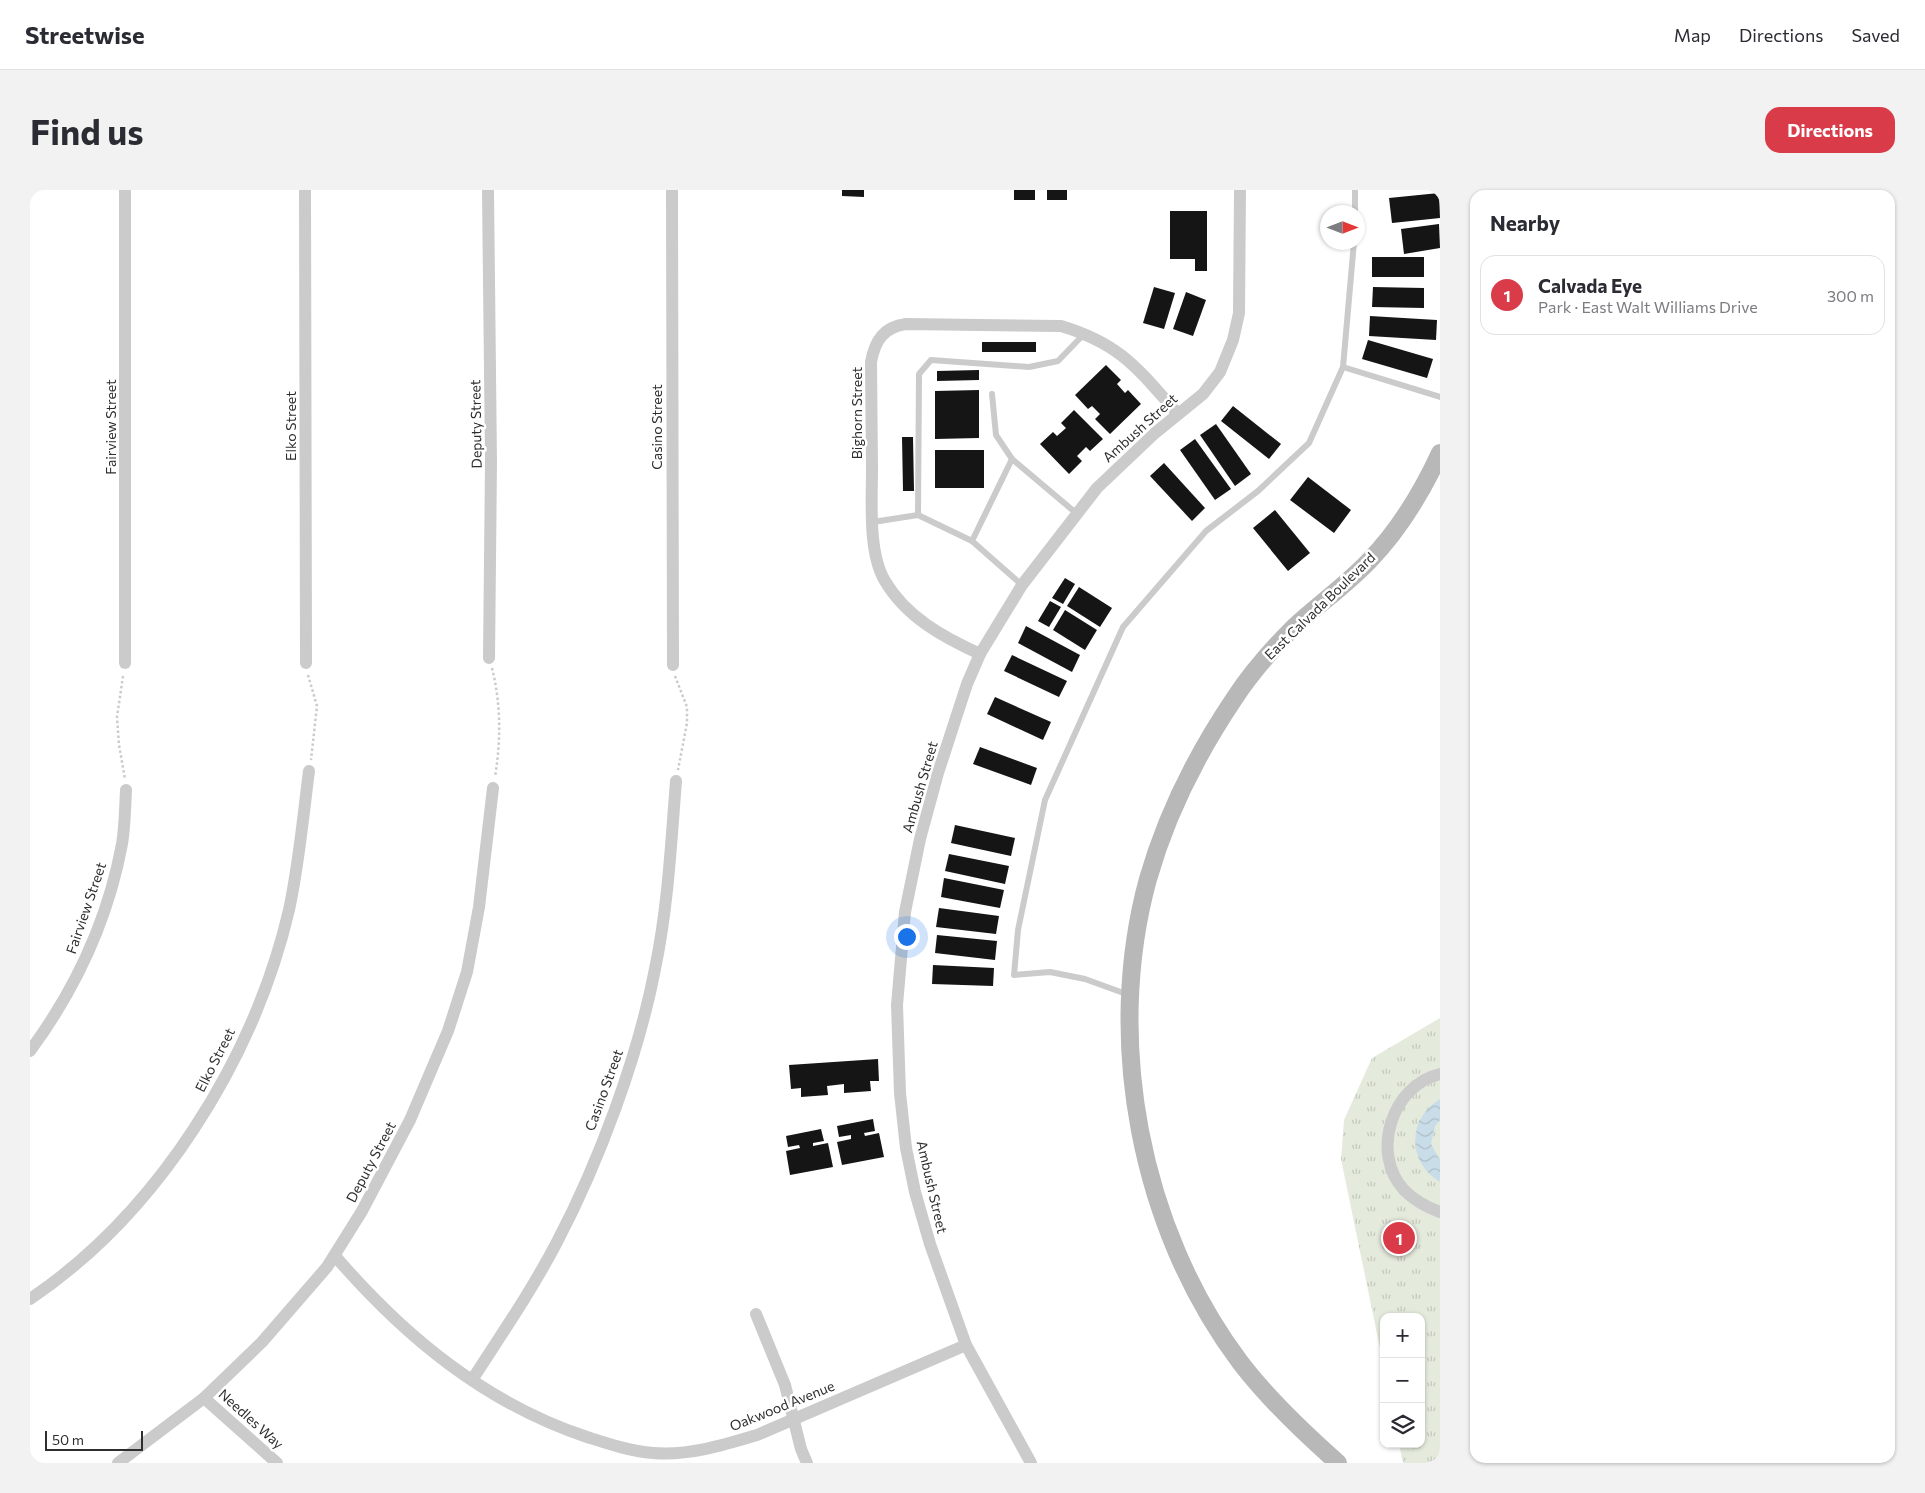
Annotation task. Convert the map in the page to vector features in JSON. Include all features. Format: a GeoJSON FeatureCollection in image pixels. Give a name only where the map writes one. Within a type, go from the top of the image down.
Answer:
{"type":"FeatureCollection","features":[{"type":"Feature","properties":{"kind":"main road","name":"East Calvada Boulevard"},"geometry":{"type":"LineString","coordinates":[[1338,1463],[1290,1418],[1243,1366],[1216,1326],[1187,1273],[1167,1226],[1145,1160],[1138,1127],[1131,1069],[1131,996],[1137,933],[1147,882],[1176,802],[1207,742],[1234,698],[1267,656],[1294,628],[1369,561],[1397,528],[1424,487],[1440,453]]}},
{"type":"Feature","properties":{"kind":"street","name":"Fairview Street"},"geometry":{"type":"LineString","coordinates":[[124,190],[125,663]]}},
{"type":"Feature","properties":{"kind":"street","name":"Elko Street"},"geometry":{"type":"LineString","coordinates":[[306,190],[306,663]]}},
{"type":"Feature","properties":{"kind":"street","name":"Deputy Street"},"geometry":{"type":"LineString","coordinates":[[488,190],[491,462],[489,658]]}},
{"type":"Feature","properties":{"kind":"street","name":"Casino Street"},"geometry":{"type":"LineString","coordinates":[[672,190],[673,665]]}},
{"type":"Feature","properties":{"kind":"street","name":"Ambush Street"},"geometry":{"type":"LineString","coordinates":[[1031,1463],[966,1345],[930,1244],[915,1192],[906,1148],[900,1093],[897,1005],[905,912],[920,839],[950,737],[980,654],[1022,585],[1097,488],[1202,394],[1220,372],[1233,340],[1239,313],[1240,190]]}},
{"type":"Feature","properties":{"kind":"street","name":"Bighorn Street"},"geometry":{"type":"LineString","coordinates":[[980,654],[928,627],[897,600],[884,580],[876,558],[873,522],[871,362],[878,339],[887,329],[906,324],[1048,324],[1085,333],[1114,348],[1134,364],[1178,414]]}},
{"type":"Feature","properties":{"kind":"street","name":"Elko Street"},"geometry":{"type":"LineString","coordinates":[[30,1299],[55,1282],[97,1246],[130,1211],[181,1147],[211,1100],[249,1025],[282,935],[299,854],[309,771]]}},
{"type":"Feature","properties":{"kind":"street","name":"Casino Street"},"geometry":{"type":"LineString","coordinates":[[472,1380],[532,1287],[558,1242],[583,1189],[618,1098],[632,1056],[655,970],[667,903],[676,781]]}},
{"type":"Feature","properties":{"kind":"street","name":"Deputy Street"},"geometry":{"type":"LineString","coordinates":[[118,1463],[204,1398],[262,1342],[334,1256],[362,1211],[410,1120],[448,1031],[469,963],[479,907],[493,788]]}},
{"type":"Feature","properties":{"kind":"street","name":"Fairview Street"},"geometry":{"type":"LineString","coordinates":[[30,1051],[50,1023],[77,977],[95,937],[114,880],[122,842],[126,790]]}},
{"type":"Feature","properties":{"kind":"street"},"geometry":{"type":"LineString","coordinates":[[1440,1074],[1416,1085],[1400,1102],[1390,1122],[1387,1146],[1392,1168],[1403,1189],[1421,1204],[1440,1212]]}},
{"type":"Feature","properties":{"kind":"street","name":"Oakwood Avenue"},"geometry":{"type":"LineString","coordinates":[[334,1256],[372,1299],[425,1348],[472,1380],[519,1409],[553,1426],[619,1447],[653,1453],[682,1453],[721,1446],[757,1435],[966,1345]]}},
{"type":"Feature","properties":{"kind":"street"},"geometry":{"type":"LineString","coordinates":[[756,1314],[785,1385],[801,1449],[807,1463]]}},
{"type":"Feature","properties":{"kind":"street","name":"Needles Way"},"geometry":{"type":"LineString","coordinates":[[204,1398],[277,1463]]}},
{"type":"Feature","properties":{"kind":"lane"},"geometry":{"type":"LineString","coordinates":[[1355,190],[1355,205]]}},
{"type":"Feature","properties":{"kind":"lane"},"geometry":{"type":"LineString","coordinates":[[1131,996],[1085,979],[1050,972],[1014,974],[1018,930],[1045,800],[1123,627],[1206,531],[1258,491],[1309,442],[1343,368],[1353,250]]}},
{"type":"Feature","properties":{"kind":"lane"},"geometry":{"type":"LineString","coordinates":[[918,515],[919,374],[931,360],[1029,368],[1058,361],[1085,333]]}},
{"type":"Feature","properties":{"kind":"lane"},"geometry":{"type":"LineString","coordinates":[[1343,368],[1440,397]]}},
{"type":"Feature","properties":{"kind":"lane"},"geometry":{"type":"LineString","coordinates":[[992,394],[996,435],[1012,459],[1076,513]]}},
{"type":"Feature","properties":{"kind":"lane"},"geometry":{"type":"LineString","coordinates":[[972,541],[1012,459]]}},
{"type":"Feature","properties":{"kind":"lane"},"geometry":{"type":"LineString","coordinates":[[873,522],[918,515],[972,541],[1022,585]]}},
{"type":"Feature","properties":{"kind":"path"},"geometry":{"type":"LineString","coordinates":[[489,658],[499,696],[499,754],[493,788]]}},
{"type":"Feature","properties":{"kind":"path"},"geometry":{"type":"LineString","coordinates":[[125,663],[117,717],[118,745],[126,790]]}},
{"type":"Feature","properties":{"kind":"path"},"geometry":{"type":"LineString","coordinates":[[306,663],[317,706],[309,771]]}},
{"type":"Feature","properties":{"kind":"path"},"geometry":{"type":"LineString","coordinates":[[673,665],[687,707],[687,724],[676,781]]}},
{"type":"Feature","properties":{"kind":"green space"},"geometry":{"type":"Polygon","coordinates":[[[1440,1018],[1440,1463],[1403,1463],[1400,1448],[1425,1448],[1425,1313],[1380,1313],[1380,1349],[1341,1159],[1344,1120],[1372,1058],[1440,1018]]]}},
{"type":"Feature","properties":{"kind":"water"},"geometry":{"type":"Polygon","coordinates":[[[1440,1099],[1440,1120],[1435,1126],[1431,1144],[1440,1160],[1440,1182],[1429,1174],[1421,1163],[1415,1140],[1421,1118],[1429,1107],[1440,1099]]]}},
{"type":"Feature","properties":{"kind":"building"},"geometry":{"type":"Polygon","coordinates":[[[842,190],[864,190],[864,197],[842,196],[842,190]]]}},
{"type":"Feature","properties":{"kind":"building"},"geometry":{"type":"Polygon","coordinates":[[[1014,190],[1035,190],[1035,200],[1014,200],[1014,190]]]}},
{"type":"Feature","properties":{"kind":"building"},"geometry":{"type":"Polygon","coordinates":[[[1047,190],[1067,190],[1067,200],[1047,200],[1047,190]]]}},
{"type":"Feature","properties":{"kind":"building"},"geometry":{"type":"Polygon","coordinates":[[[1439,193],[1440,218],[1392,223],[1389,198],[1439,193]]]}},
{"type":"Feature","properties":{"kind":"building"},"geometry":{"type":"Polygon","coordinates":[[[1170,211],[1207,211],[1207,271],[1195,271],[1195,259],[1170,259],[1170,211]]]}},
{"type":"Feature","properties":{"kind":"building"},"geometry":{"type":"Polygon","coordinates":[[[1439,224],[1440,248],[1404,254],[1401,229],[1439,224]]]}},
{"type":"Feature","properties":{"kind":"building"},"geometry":{"type":"Polygon","coordinates":[[[1372,257],[1424,257],[1424,277],[1372,277],[1372,257]]]}},
{"type":"Feature","properties":{"kind":"building"},"geometry":{"type":"Polygon","coordinates":[[[1154,287],[1175,293],[1164,329],[1143,323],[1154,287]]]}},
{"type":"Feature","properties":{"kind":"building"},"geometry":{"type":"Polygon","coordinates":[[[1373,287],[1424,288],[1424,308],[1372,307],[1373,287]]]}},
{"type":"Feature","properties":{"kind":"building"},"geometry":{"type":"Polygon","coordinates":[[[1186,292],[1206,300],[1193,336],[1173,329],[1186,292]]]}},
{"type":"Feature","properties":{"kind":"building"},"geometry":{"type":"Polygon","coordinates":[[[1370,316],[1437,320],[1436,340],[1369,336],[1370,316]]]}},
{"type":"Feature","properties":{"kind":"building"},"geometry":{"type":"Polygon","coordinates":[[[1368,340],[1433,359],[1427,378],[1362,359],[1368,340]]]}},
{"type":"Feature","properties":{"kind":"building"},"geometry":{"type":"Polygon","coordinates":[[[982,342],[1036,342],[1036,352],[982,352],[982,342]]]}},
{"type":"Feature","properties":{"kind":"building"},"geometry":{"type":"Polygon","coordinates":[[[1106,365],[1121,380],[1117,384],[1125,393],[1128,390],[1141,404],[1110,434],[1095,419],[1100,414],[1092,406],[1088,409],[1075,395],[1106,365]]]}},
{"type":"Feature","properties":{"kind":"building"},"geometry":{"type":"Polygon","coordinates":[[[979,370],[979,380],[937,381],[937,371],[979,370]]]}},
{"type":"Feature","properties":{"kind":"building"},"geometry":{"type":"Polygon","coordinates":[[[979,390],[979,438],[935,439],[935,391],[979,390]]]}},
{"type":"Feature","properties":{"kind":"building"},"geometry":{"type":"Polygon","coordinates":[[[1233,406],[1281,444],[1269,459],[1221,421],[1233,406]]]}},
{"type":"Feature","properties":{"kind":"building"},"geometry":{"type":"Polygon","coordinates":[[[1074,410],[1103,439],[1090,451],[1086,447],[1077,456],[1082,461],[1069,474],[1040,444],[1053,432],[1057,436],[1066,428],[1061,423],[1074,410]]]}},
{"type":"Feature","properties":{"kind":"building"},"geometry":{"type":"Polygon","coordinates":[[[1216,424],[1251,474],[1235,486],[1200,435],[1216,424]]]}},
{"type":"Feature","properties":{"kind":"building"},"geometry":{"type":"Polygon","coordinates":[[[902,437],[913,437],[914,491],[903,491],[902,437]]]}},
{"type":"Feature","properties":{"kind":"building"},"geometry":{"type":"Polygon","coordinates":[[[1195,439],[1231,489],[1215,500],[1180,450],[1195,439]]]}},
{"type":"Feature","properties":{"kind":"building"},"geometry":{"type":"Polygon","coordinates":[[[935,450],[984,450],[984,488],[935,488],[935,450]]]}},
{"type":"Feature","properties":{"kind":"building"},"geometry":{"type":"Polygon","coordinates":[[[1164,463],[1205,508],[1192,521],[1150,476],[1164,463]]]}},
{"type":"Feature","properties":{"kind":"building"},"geometry":{"type":"Polygon","coordinates":[[[1308,477],[1351,510],[1334,533],[1290,500],[1308,477]]]}},
{"type":"Feature","properties":{"kind":"building"},"geometry":{"type":"Polygon","coordinates":[[[1275,510],[1310,553],[1288,571],[1253,528],[1275,510]]]}},
{"type":"Feature","properties":{"kind":"building"},"geometry":{"type":"Polygon","coordinates":[[[1065,578],[1075,584],[1063,604],[1052,598],[1065,578]]]}},
{"type":"Feature","properties":{"kind":"building"},"geometry":{"type":"Polygon","coordinates":[[[1079,587],[1112,608],[1100,627],[1067,606],[1079,587]]]}},
{"type":"Feature","properties":{"kind":"building"},"geometry":{"type":"Polygon","coordinates":[[[1050,601],[1061,607],[1049,627],[1038,621],[1050,601]]]}},
{"type":"Feature","properties":{"kind":"building"},"geometry":{"type":"Polygon","coordinates":[[[1065,610],[1097,630],[1085,650],[1053,630],[1065,610]]]}},
{"type":"Feature","properties":{"kind":"building"},"geometry":{"type":"Polygon","coordinates":[[[1026,626],[1080,655],[1072,672],[1018,643],[1026,626]]]}},
{"type":"Feature","properties":{"kind":"building"},"geometry":{"type":"Polygon","coordinates":[[[1012,655],[1067,681],[1059,697],[1004,671],[1012,655]]]}},
{"type":"Feature","properties":{"kind":"building"},"geometry":{"type":"Polygon","coordinates":[[[995,697],[1051,722],[1043,740],[987,714],[995,697]]]}},
{"type":"Feature","properties":{"kind":"building"},"geometry":{"type":"Polygon","coordinates":[[[980,747],[1037,768],[1031,785],[973,764],[980,747]]]}},
{"type":"Feature","properties":{"kind":"building"},"geometry":{"type":"Polygon","coordinates":[[[955,825],[1015,838],[1011,856],[951,843],[955,825]]]}},
{"type":"Feature","properties":{"kind":"building"},"geometry":{"type":"Polygon","coordinates":[[[949,854],[1009,866],[1005,884],[945,871],[949,854]]]}},
{"type":"Feature","properties":{"kind":"building"},"geometry":{"type":"Polygon","coordinates":[[[944,878],[1004,890],[1000,908],[941,897],[944,878]]]}},
{"type":"Feature","properties":{"kind":"building"},"geometry":{"type":"Polygon","coordinates":[[[939,908],[999,916],[996,934],[936,927],[939,908]]]}},
{"type":"Feature","properties":{"kind":"building"},"geometry":{"type":"Polygon","coordinates":[[[937,935],[997,941],[995,960],[935,953],[937,935]]]}},
{"type":"Feature","properties":{"kind":"building"},"geometry":{"type":"Polygon","coordinates":[[[933,965],[994,968],[993,986],[932,984],[933,965]]]}},
{"type":"Feature","properties":{"kind":"building"},"geometry":{"type":"Polygon","coordinates":[[[878,1059],[879,1081],[870,1081],[871,1091],[844,1093],[844,1084],[827,1086],[828,1095],[801,1097],[801,1088],[791,1089],[789,1065],[878,1059]]]}},
{"type":"Feature","properties":{"kind":"building"},"geometry":{"type":"Polygon","coordinates":[[[873,1119],[875,1131],[864,1133],[865,1136],[879,1133],[884,1157],[842,1165],[837,1142],[851,1139],[851,1135],[839,1137],[837,1126],[873,1119]]]}},
{"type":"Feature","properties":{"kind":"building"},"geometry":{"type":"Polygon","coordinates":[[[821,1129],[824,1141],[813,1143],[813,1146],[828,1143],[833,1167],[790,1175],[786,1151],[800,1148],[799,1145],[788,1147],[786,1136],[821,1129]]]}},
{"type":"Feature","properties":{"kind":"place","name":"Calvada Eye"},"geometry":{"type":"Point","coordinates":[1399,1238]}}]}
